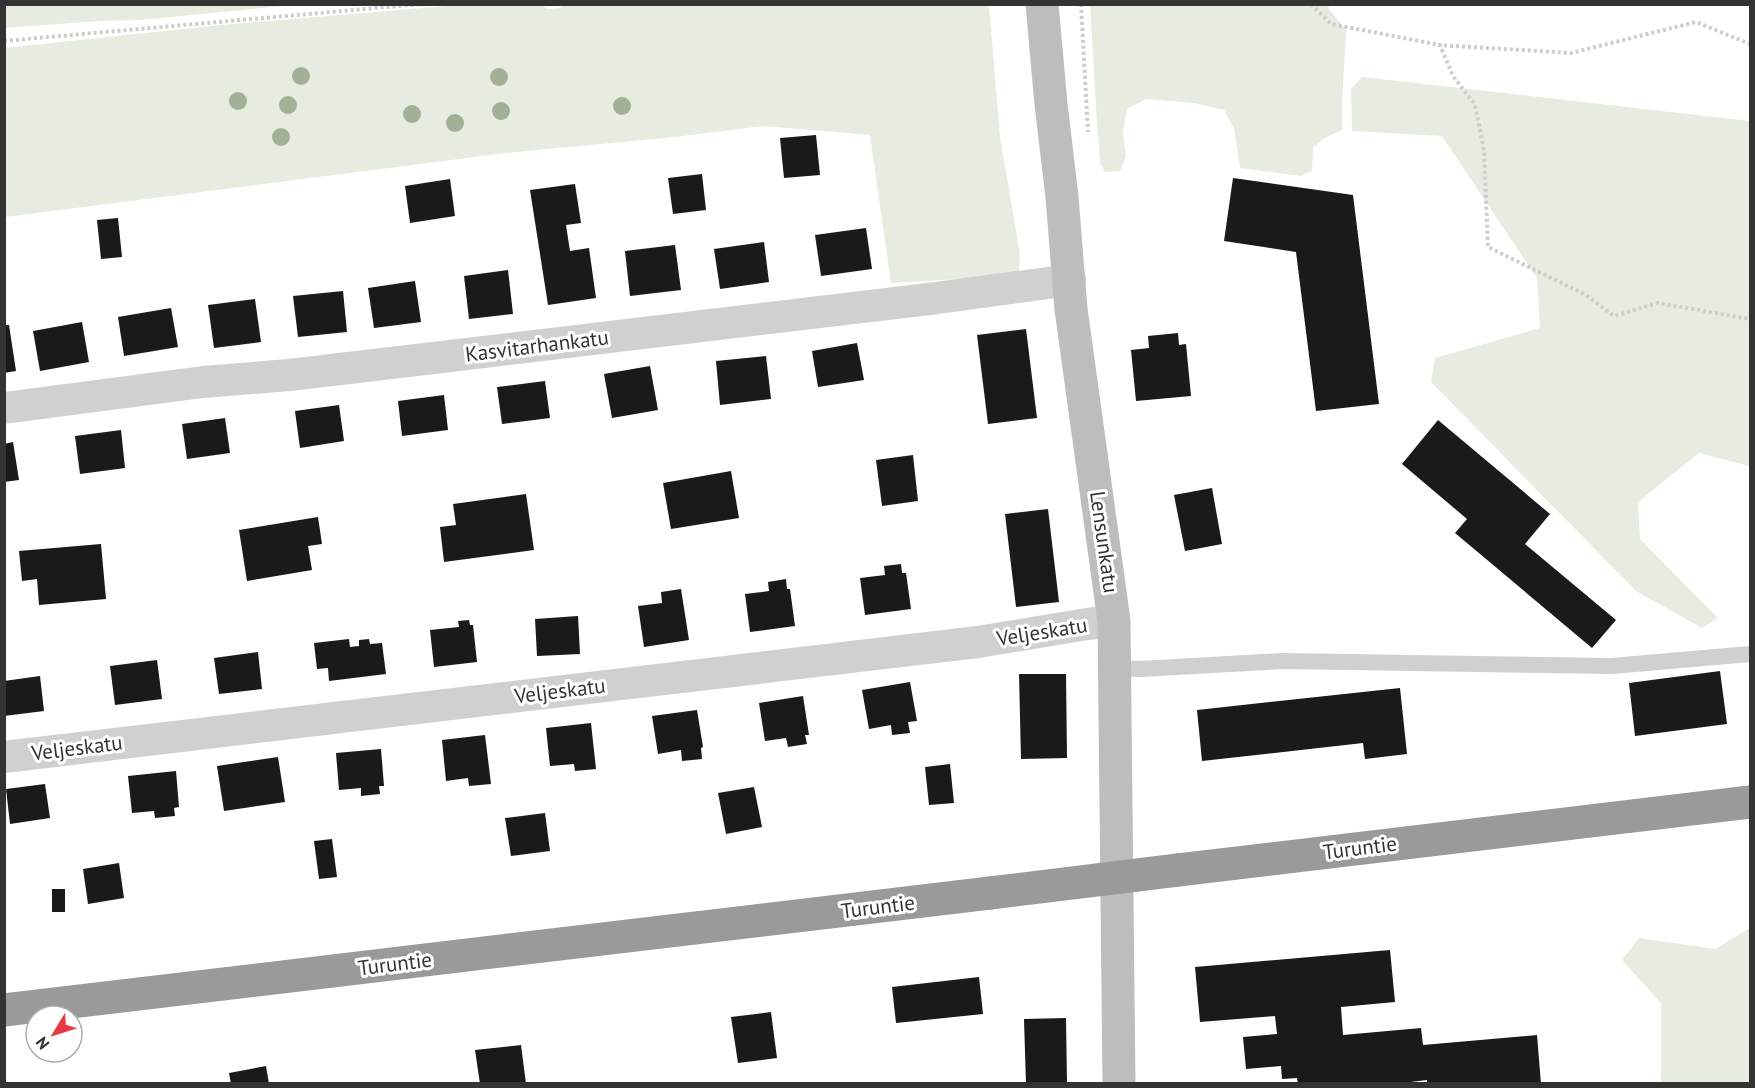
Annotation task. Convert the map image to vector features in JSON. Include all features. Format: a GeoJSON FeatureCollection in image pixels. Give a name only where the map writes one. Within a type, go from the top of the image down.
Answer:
{"type":"FeatureCollection","features":[{"type":"Feature","properties":{"kind":"highway","name":"Turuntie"},"geometry":{"type":"LineString","coordinates":[[4,1010],[1750,802]]}},
{"type":"Feature","properties":{"kind":"main road","name":"Lensunkatu"},"geometry":{"type":"LineString","coordinates":[[1042,4],[1073,320],[1114,621],[1119,1083]]}},
{"type":"Feature","properties":{"kind":"street","name":"Kasvitarhankatu"},"geometry":{"type":"LineString","coordinates":[[4,408],[203,382],[289,375],[910,302],[1070,280]]}},
{"type":"Feature","properties":{"kind":"street","name":"Veljeskatu"},"geometry":{"type":"LineString","coordinates":[[4,757],[978,642],[1114,621]]}},
{"type":"Feature","properties":{"kind":"lane"},"geometry":{"type":"LineString","coordinates":[[1115,668],[1140,669],[1283,661],[1612,666],[1750,654]]}},
{"type":"Feature","properties":{"kind":"path"},"geometry":{"type":"LineString","coordinates":[[4,41],[421,4]]}},
{"type":"Feature","properties":{"kind":"path"},"geometry":{"type":"LineString","coordinates":[[1311,4],[1331,24],[1440,45],[1571,53],[1696,22],[1750,44]]}},
{"type":"Feature","properties":{"kind":"path"},"geometry":{"type":"LineString","coordinates":[[1440,45],[1453,76],[1474,105],[1484,150],[1488,247],[1586,296],[1614,315],[1658,303],[1750,319]]}},
{"type":"Feature","properties":{"kind":"shaded area"},"geometry":{"type":"Polygon","coordinates":[[[5,4],[293,5],[140,20],[5,28],[5,4]]]}},
{"type":"Feature","properties":{"kind":"shaded area"},"geometry":{"type":"Polygon","coordinates":[[[563,4],[989,5],[1000,137],[1020,254],[1019,271],[1009,276],[891,283],[870,135],[763,126],[506,153],[5,217],[4,48],[221,25],[458,5],[542,5],[548,9],[560,8],[563,4]]]}},
{"type":"Feature","properties":{"kind":"shaded area"},"geometry":{"type":"Polygon","coordinates":[[[1090,5],[1328,5],[1346,30],[1342,130],[1324,138],[1313,148],[1312,171],[1301,176],[1240,168],[1234,128],[1224,110],[1194,103],[1146,99],[1127,109],[1123,132],[1126,156],[1120,171],[1105,172],[1100,163],[1090,5]]]}},
{"type":"Feature","properties":{"kind":"shaded area"},"geometry":{"type":"Polygon","coordinates":[[[1362,77],[1750,121],[1750,468],[1699,453],[1638,502],[1640,539],[1718,618],[1702,628],[1636,591],[1431,382],[1435,358],[1540,328],[1537,278],[1442,136],[1352,131],[1351,89],[1362,77]]]}},
{"type":"Feature","properties":{"kind":"shaded area"},"geometry":{"type":"Polygon","coordinates":[[[1750,928],[1750,1083],[1661,1083],[1661,1003],[1622,960],[1639,938],[1715,949],[1750,928]]]}},
{"type":"Feature","properties":{"kind":"building"},"geometry":{"type":"Polygon","coordinates":[[[816,135],[820,175],[784,178],[780,138],[816,135]]]}},
{"type":"Feature","properties":{"kind":"building"},"geometry":{"type":"Polygon","coordinates":[[[702,174],[706,210],[673,214],[668,178],[702,174]]]}},
{"type":"Feature","properties":{"kind":"building"},"geometry":{"type":"Polygon","coordinates":[[[1233,178],[1353,195],[1379,404],[1316,411],[1296,252],[1224,241],[1233,178]]]}},
{"type":"Feature","properties":{"kind":"building"},"geometry":{"type":"Polygon","coordinates":[[[450,179],[455,216],[410,223],[405,186],[450,179]]]}},
{"type":"Feature","properties":{"kind":"building"},"geometry":{"type":"Polygon","coordinates":[[[575,184],[581,223],[566,225],[570,251],[589,248],[596,298],[548,305],[530,190],[575,184]]]}},
{"type":"Feature","properties":{"kind":"building"},"geometry":{"type":"Polygon","coordinates":[[[118,218],[122,257],[101,259],[97,220],[118,218]]]}},
{"type":"Feature","properties":{"kind":"building"},"geometry":{"type":"Polygon","coordinates":[[[866,228],[872,269],[821,276],[815,235],[866,228]]]}},
{"type":"Feature","properties":{"kind":"building"},"geometry":{"type":"Polygon","coordinates":[[[764,242],[769,282],[720,289],[714,249],[764,242]]]}},
{"type":"Feature","properties":{"kind":"building"},"geometry":{"type":"Polygon","coordinates":[[[675,245],[681,290],[630,296],[625,251],[675,245]]]}},
{"type":"Feature","properties":{"kind":"building"},"geometry":{"type":"Polygon","coordinates":[[[508,270],[513,314],[469,319],[464,276],[508,270]]]}},
{"type":"Feature","properties":{"kind":"building"},"geometry":{"type":"Polygon","coordinates":[[[415,281],[421,322],[374,328],[368,288],[415,281]]]}},
{"type":"Feature","properties":{"kind":"building"},"geometry":{"type":"Polygon","coordinates":[[[343,291],[347,332],[298,337],[293,296],[343,291]]]}},
{"type":"Feature","properties":{"kind":"building"},"geometry":{"type":"Polygon","coordinates":[[[255,299],[261,342],[214,348],[208,305],[255,299]]]}},
{"type":"Feature","properties":{"kind":"building"},"geometry":{"type":"Polygon","coordinates":[[[171,308],[178,347],[124,356],[118,317],[171,308]]]}},
{"type":"Feature","properties":{"kind":"building"},"geometry":{"type":"Polygon","coordinates":[[[82,322],[89,362],[40,371],[33,331],[82,322]]]}},
{"type":"Feature","properties":{"kind":"building"},"geometry":{"type":"Polygon","coordinates":[[[4,325],[9,325],[16,371],[4,373],[4,325]]]}},
{"type":"Feature","properties":{"kind":"building"},"geometry":{"type":"Polygon","coordinates":[[[1026,329],[1037,418],[988,424],[977,335],[1026,329]]]}},
{"type":"Feature","properties":{"kind":"building"},"geometry":{"type":"Polygon","coordinates":[[[1178,333],[1179,345],[1186,344],[1191,396],[1136,401],[1131,350],[1149,348],[1148,336],[1178,333]]]}},
{"type":"Feature","properties":{"kind":"building"},"geometry":{"type":"Polygon","coordinates":[[[857,343],[864,380],[818,387],[812,351],[857,343]]]}},
{"type":"Feature","properties":{"kind":"building"},"geometry":{"type":"Polygon","coordinates":[[[766,356],[771,399],[720,405],[716,361],[766,356]]]}},
{"type":"Feature","properties":{"kind":"building"},"geometry":{"type":"Polygon","coordinates":[[[650,366],[658,410],[612,418],[604,374],[650,366]]]}},
{"type":"Feature","properties":{"kind":"building"},"geometry":{"type":"Polygon","coordinates":[[[545,381],[550,418],[502,424],[497,387],[545,381]]]}},
{"type":"Feature","properties":{"kind":"building"},"geometry":{"type":"Polygon","coordinates":[[[444,395],[448,430],[402,436],[398,401],[444,395]]]}},
{"type":"Feature","properties":{"kind":"building"},"geometry":{"type":"Polygon","coordinates":[[[339,405],[344,441],[300,448],[295,411],[339,405]]]}},
{"type":"Feature","properties":{"kind":"building"},"geometry":{"type":"Polygon","coordinates":[[[225,418],[230,453],[187,459],[182,424],[225,418]]]}},
{"type":"Feature","properties":{"kind":"building"},"geometry":{"type":"Polygon","coordinates":[[[1438,420],[1550,514],[1525,544],[1616,620],[1592,648],[1455,533],[1467,519],[1402,464],[1438,420]]]}},
{"type":"Feature","properties":{"kind":"building"},"geometry":{"type":"Polygon","coordinates":[[[121,430],[125,468],[80,474],[75,436],[121,430]]]}},
{"type":"Feature","properties":{"kind":"building"},"geometry":{"type":"Polygon","coordinates":[[[13,442],[19,480],[4,482],[4,444],[13,442]]]}},
{"type":"Feature","properties":{"kind":"building"},"geometry":{"type":"Polygon","coordinates":[[[913,455],[918,501],[882,506],[876,460],[913,455]]]}},
{"type":"Feature","properties":{"kind":"building"},"geometry":{"type":"Polygon","coordinates":[[[731,471],[739,518],[671,529],[663,483],[731,471]]]}},
{"type":"Feature","properties":{"kind":"building"},"geometry":{"type":"Polygon","coordinates":[[[1212,488],[1222,544],[1185,551],[1174,495],[1212,488]]]}},
{"type":"Feature","properties":{"kind":"building"},"geometry":{"type":"Polygon","coordinates":[[[526,494],[534,550],[444,562],[440,527],[456,525],[453,504],[526,494]]]}},
{"type":"Feature","properties":{"kind":"building"},"geometry":{"type":"Polygon","coordinates":[[[1048,509],[1059,602],[1016,607],[1005,514],[1048,509]]]}},
{"type":"Feature","properties":{"kind":"building"},"geometry":{"type":"Polygon","coordinates":[[[318,517],[322,544],[308,546],[312,570],[247,581],[239,530],[318,517]]]}},
{"type":"Feature","properties":{"kind":"building"},"geometry":{"type":"Polygon","coordinates":[[[101,544],[106,599],[39,605],[37,579],[22,581],[19,551],[101,544]]]}},
{"type":"Feature","properties":{"kind":"building"},"geometry":{"type":"Polygon","coordinates":[[[901,564],[902,573],[906,573],[911,609],[865,615],[860,578],[885,575],[884,566],[901,564]]]}},
{"type":"Feature","properties":{"kind":"building"},"geometry":{"type":"Polygon","coordinates":[[[786,579],[787,589],[790,589],[795,626],[750,632],[745,594],[769,591],[768,582],[786,579]]]}},
{"type":"Feature","properties":{"kind":"building"},"geometry":{"type":"Polygon","coordinates":[[[681,589],[689,640],[644,647],[638,606],[662,603],[661,592],[681,589]]]}},
{"type":"Feature","properties":{"kind":"building"},"geometry":{"type":"Polygon","coordinates":[[[578,616],[580,654],[537,656],[535,619],[578,616]]]}},
{"type":"Feature","properties":{"kind":"building"},"geometry":{"type":"Polygon","coordinates":[[[469,620],[470,625],[473,625],[477,662],[434,667],[430,630],[459,627],[458,621],[469,620]]]}},
{"type":"Feature","properties":{"kind":"building"},"geometry":{"type":"Polygon","coordinates":[[[349,639],[350,647],[359,646],[359,640],[369,639],[370,644],[382,643],[386,674],[329,681],[328,668],[317,669],[314,643],[349,639]]]}},
{"type":"Feature","properties":{"kind":"building"},"geometry":{"type":"Polygon","coordinates":[[[258,652],[262,689],[219,694],[214,658],[258,652]]]}},
{"type":"Feature","properties":{"kind":"building"},"geometry":{"type":"Polygon","coordinates":[[[157,660],[162,699],[115,705],[110,666],[157,660]]]}},
{"type":"Feature","properties":{"kind":"building"},"geometry":{"type":"Polygon","coordinates":[[[1720,671],[1727,724],[1635,736],[1629,683],[1720,671]]]}},
{"type":"Feature","properties":{"kind":"building"},"geometry":{"type":"Polygon","coordinates":[[[1019,674],[1066,674],[1067,758],[1021,759],[1019,674]]]}},
{"type":"Feature","properties":{"kind":"building"},"geometry":{"type":"Polygon","coordinates":[[[40,676],[44,711],[4,716],[4,681],[40,676]]]}},
{"type":"Feature","properties":{"kind":"building"},"geometry":{"type":"Polygon","coordinates":[[[910,682],[917,721],[908,722],[910,733],[892,735],[891,725],[869,729],[862,690],[910,682]]]}},
{"type":"Feature","properties":{"kind":"building"},"geometry":{"type":"Polygon","coordinates":[[[1400,688],[1407,754],[1365,759],[1363,743],[1202,761],[1197,710],[1400,688]]]}},
{"type":"Feature","properties":{"kind":"building"},"geometry":{"type":"Polygon","coordinates":[[[803,696],[809,735],[805,735],[807,744],[788,747],[786,738],[765,741],[759,703],[803,696]]]}},
{"type":"Feature","properties":{"kind":"building"},"geometry":{"type":"Polygon","coordinates":[[[697,710],[703,747],[701,748],[702,759],[682,761],[681,750],[658,754],[652,716],[697,710]]]}},
{"type":"Feature","properties":{"kind":"building"},"geometry":{"type":"Polygon","coordinates":[[[591,723],[596,769],[575,771],[574,764],[550,766],[546,728],[591,723]]]}},
{"type":"Feature","properties":{"kind":"building"},"geometry":{"type":"Polygon","coordinates":[[[485,735],[491,784],[469,786],[468,778],[446,781],[442,740],[485,735]]]}},
{"type":"Feature","properties":{"kind":"building"},"geometry":{"type":"Polygon","coordinates":[[[381,749],[384,786],[379,786],[380,794],[361,796],[361,788],[339,790],[336,753],[381,749]]]}},
{"type":"Feature","properties":{"kind":"building"},"geometry":{"type":"Polygon","coordinates":[[[278,757],[285,802],[224,811],[217,766],[278,757]]]}},
{"type":"Feature","properties":{"kind":"building"},"geometry":{"type":"Polygon","coordinates":[[[950,764],[954,803],[929,805],[925,767],[950,764]]]}},
{"type":"Feature","properties":{"kind":"building"},"geometry":{"type":"Polygon","coordinates":[[[176,771],[179,807],[174,808],[175,816],[155,818],[154,811],[132,813],[128,776],[176,771]]]}},
{"type":"Feature","properties":{"kind":"building"},"geometry":{"type":"Polygon","coordinates":[[[45,784],[50,818],[10,824],[6,789],[45,784]]]}},
{"type":"Feature","properties":{"kind":"building"},"geometry":{"type":"Polygon","coordinates":[[[754,787],[762,827],[726,834],[718,793],[754,787]]]}},
{"type":"Feature","properties":{"kind":"building"},"geometry":{"type":"Polygon","coordinates":[[[545,813],[550,851],[511,856],[505,818],[545,813]]]}},
{"type":"Feature","properties":{"kind":"building"},"geometry":{"type":"Polygon","coordinates":[[[332,839],[337,877],[319,879],[314,841],[332,839]]]}},
{"type":"Feature","properties":{"kind":"building"},"geometry":{"type":"Polygon","coordinates":[[[119,863],[124,898],[88,904],[83,869],[119,863]]]}},
{"type":"Feature","properties":{"kind":"building"},"geometry":{"type":"Polygon","coordinates":[[[52,889],[65,889],[65,912],[52,912],[52,889]]]}},
{"type":"Feature","properties":{"kind":"building"},"geometry":{"type":"Polygon","coordinates":[[[1390,950],[1395,1002],[1341,1007],[1343,1035],[1421,1028],[1423,1045],[1537,1035],[1541,1084],[1427,1084],[1427,1080],[1395,1084],[1298,1084],[1297,1078],[1282,1079],[1281,1066],[1246,1069],[1243,1037],[1277,1034],[1275,1016],[1200,1022],[1195,967],[1390,950]]]}},
{"type":"Feature","properties":{"kind":"building"},"geometry":{"type":"Polygon","coordinates":[[[979,977],[983,1014],[896,1023],[892,987],[979,977]]]}},
{"type":"Feature","properties":{"kind":"building"},"geometry":{"type":"Polygon","coordinates":[[[771,1012],[777,1058],[738,1063],[731,1017],[771,1012]]]}},
{"type":"Feature","properties":{"kind":"building"},"geometry":{"type":"Polygon","coordinates":[[[1066,1018],[1067,1084],[1026,1084],[1024,1019],[1066,1018]]]}},
{"type":"Feature","properties":{"kind":"building"},"geometry":{"type":"Polygon","coordinates":[[[521,1045],[526,1084],[480,1084],[475,1050],[521,1045]]]}},
{"type":"Feature","properties":{"kind":"building"},"geometry":{"type":"Polygon","coordinates":[[[266,1066],[269,1084],[231,1084],[229,1073],[266,1066]]]}}]}
